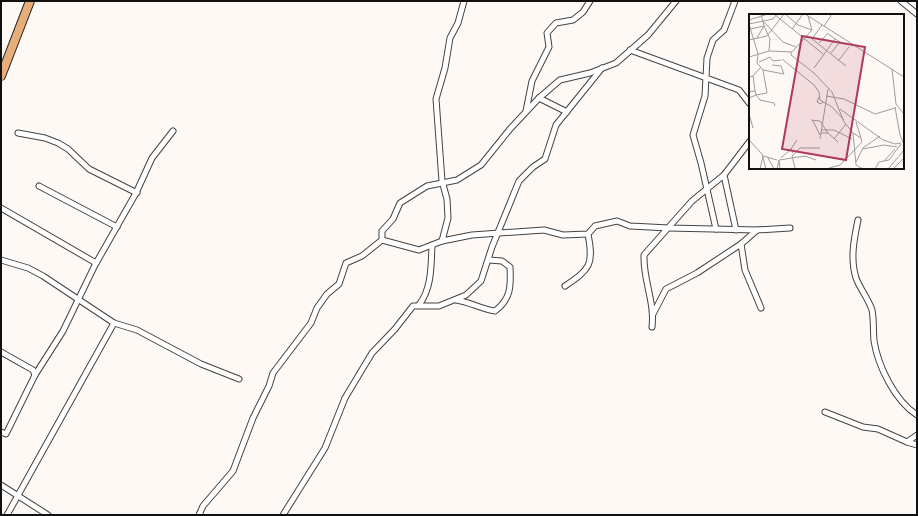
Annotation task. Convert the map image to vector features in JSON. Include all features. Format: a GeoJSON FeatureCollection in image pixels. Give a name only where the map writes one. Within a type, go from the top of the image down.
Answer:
{"type":"FeatureCollection","features":[{"type":"Feature","properties":{"kind":"main road"},"geometry":{"type":"LineString","coordinates":[[1,76],[30,1]]}},
{"type":"Feature","properties":{"kind":"street"},"geometry":{"type":"LineString","coordinates":[[442,241],[448,218],[447,199],[442,184],[436,99],[445,68],[450,38],[458,23],[464,1]]}},
{"type":"Feature","properties":{"kind":"street"},"geometry":{"type":"LineString","coordinates":[[526,112],[532,81],[549,46],[547,33],[556,23],[573,20],[583,12],[590,1]]}},
{"type":"Feature","properties":{"kind":"street"},"geometry":{"type":"LineString","coordinates":[[382,240],[382,231],[393,219],[400,203],[427,186],[457,180],[481,165],[539,98],[560,80],[616,63],[648,35],[676,1]]}},
{"type":"Feature","properties":{"kind":"street"},"geometry":{"type":"LineString","coordinates":[[716,229],[693,135],[705,96],[707,58],[713,40],[724,30],[735,1]]}},
{"type":"Feature","properties":{"kind":"street"},"geometry":{"type":"LineString","coordinates":[[901,1],[917,14]]}},
{"type":"Feature","properties":{"kind":"street"},"geometry":{"type":"LineString","coordinates":[[630,50],[739,90],[749,103]]}},
{"type":"Feature","properties":{"kind":"street"},"geometry":{"type":"LineString","coordinates":[[283,515],[325,448],[346,398],[372,353],[395,329],[413,306],[439,306],[466,295],[481,281],[497,235],[519,181],[533,167],[545,159],[556,126],[602,68]]}},
{"type":"Feature","properties":{"kind":"street"},"geometry":{"type":"LineString","coordinates":[[539,98],[567,112]]}},
{"type":"Feature","properties":{"kind":"street"},"geometry":{"type":"LineString","coordinates":[[1,432],[6,434],[35,375],[63,331],[96,263],[137,192],[152,158],[173,131]]}},
{"type":"Feature","properties":{"kind":"street"},"geometry":{"type":"LineString","coordinates":[[18,133],[45,138],[58,143],[68,149],[89,169],[137,192]]}},
{"type":"Feature","properties":{"kind":"street"},"geometry":{"type":"LineString","coordinates":[[652,327],[653,314],[643,266],[644,256],[652,244],[669,228],[692,201],[724,175],[749,142]]}},
{"type":"Feature","properties":{"kind":"street"},"geometry":{"type":"LineString","coordinates":[[724,175],[736,230]]}},
{"type":"Feature","properties":{"kind":"street"},"geometry":{"type":"LineString","coordinates":[[39,186],[117,227]]}},
{"type":"Feature","properties":{"kind":"street"},"geometry":{"type":"LineString","coordinates":[[1,208],[96,263]]}},
{"type":"Feature","properties":{"kind":"street"},"geometry":{"type":"LineString","coordinates":[[858,220],[853,244],[854,264],[856,277],[868,297],[872,311],[876,352],[887,378],[897,395],[908,409],[917,415]]}},
{"type":"Feature","properties":{"kind":"street"},"geometry":{"type":"LineString","coordinates":[[382,240],[419,250],[442,241],[472,235],[497,235],[544,230],[563,235],[588,234],[595,226],[617,221],[630,226],[669,228],[736,230],[790,228]]}},
{"type":"Feature","properties":{"kind":"street"},"geometry":{"type":"LineString","coordinates":[[653,314],[666,289],[697,273],[741,244],[756,230]]}},
{"type":"Feature","properties":{"kind":"street"},"geometry":{"type":"LineString","coordinates":[[565,286],[585,273],[591,250],[588,234]]}},
{"type":"Feature","properties":{"kind":"street"},"geometry":{"type":"LineString","coordinates":[[199,515],[203,506],[233,471],[253,418],[269,386],[273,373],[311,323],[317,308],[327,294],[339,284],[346,263],[362,256],[382,240]]}},
{"type":"Feature","properties":{"kind":"street"},"geometry":{"type":"LineString","coordinates":[[741,244],[744,270],[761,308]]}},
{"type":"Feature","properties":{"kind":"street"},"geometry":{"type":"LineString","coordinates":[[419,305],[425,296],[431,274],[432,245]]}},
{"type":"Feature","properties":{"kind":"street"},"geometry":{"type":"LineString","coordinates":[[1,260],[28,268],[79,299],[114,323],[137,330],[201,364],[239,379]]}},
{"type":"Feature","properties":{"kind":"street"},"geometry":{"type":"LineString","coordinates":[[455,300],[466,301],[485,310],[495,312],[502,306],[511,288],[510,267],[502,261],[488,260]]}},
{"type":"Feature","properties":{"kind":"street"},"geometry":{"type":"LineString","coordinates":[[7,515],[114,323]]}},
{"type":"Feature","properties":{"kind":"street"},"geometry":{"type":"LineString","coordinates":[[1,352],[33,370],[35,375]]}},
{"type":"Feature","properties":{"kind":"street"},"geometry":{"type":"LineString","coordinates":[[825,412],[863,427],[878,429],[917,445]]}},
{"type":"Feature","properties":{"kind":"street"},"geometry":{"type":"LineString","coordinates":[[907,442],[917,435]]}},
{"type":"Feature","properties":{"kind":"street"},"geometry":{"type":"LineString","coordinates":[[1,485],[48,515]]}}]}
